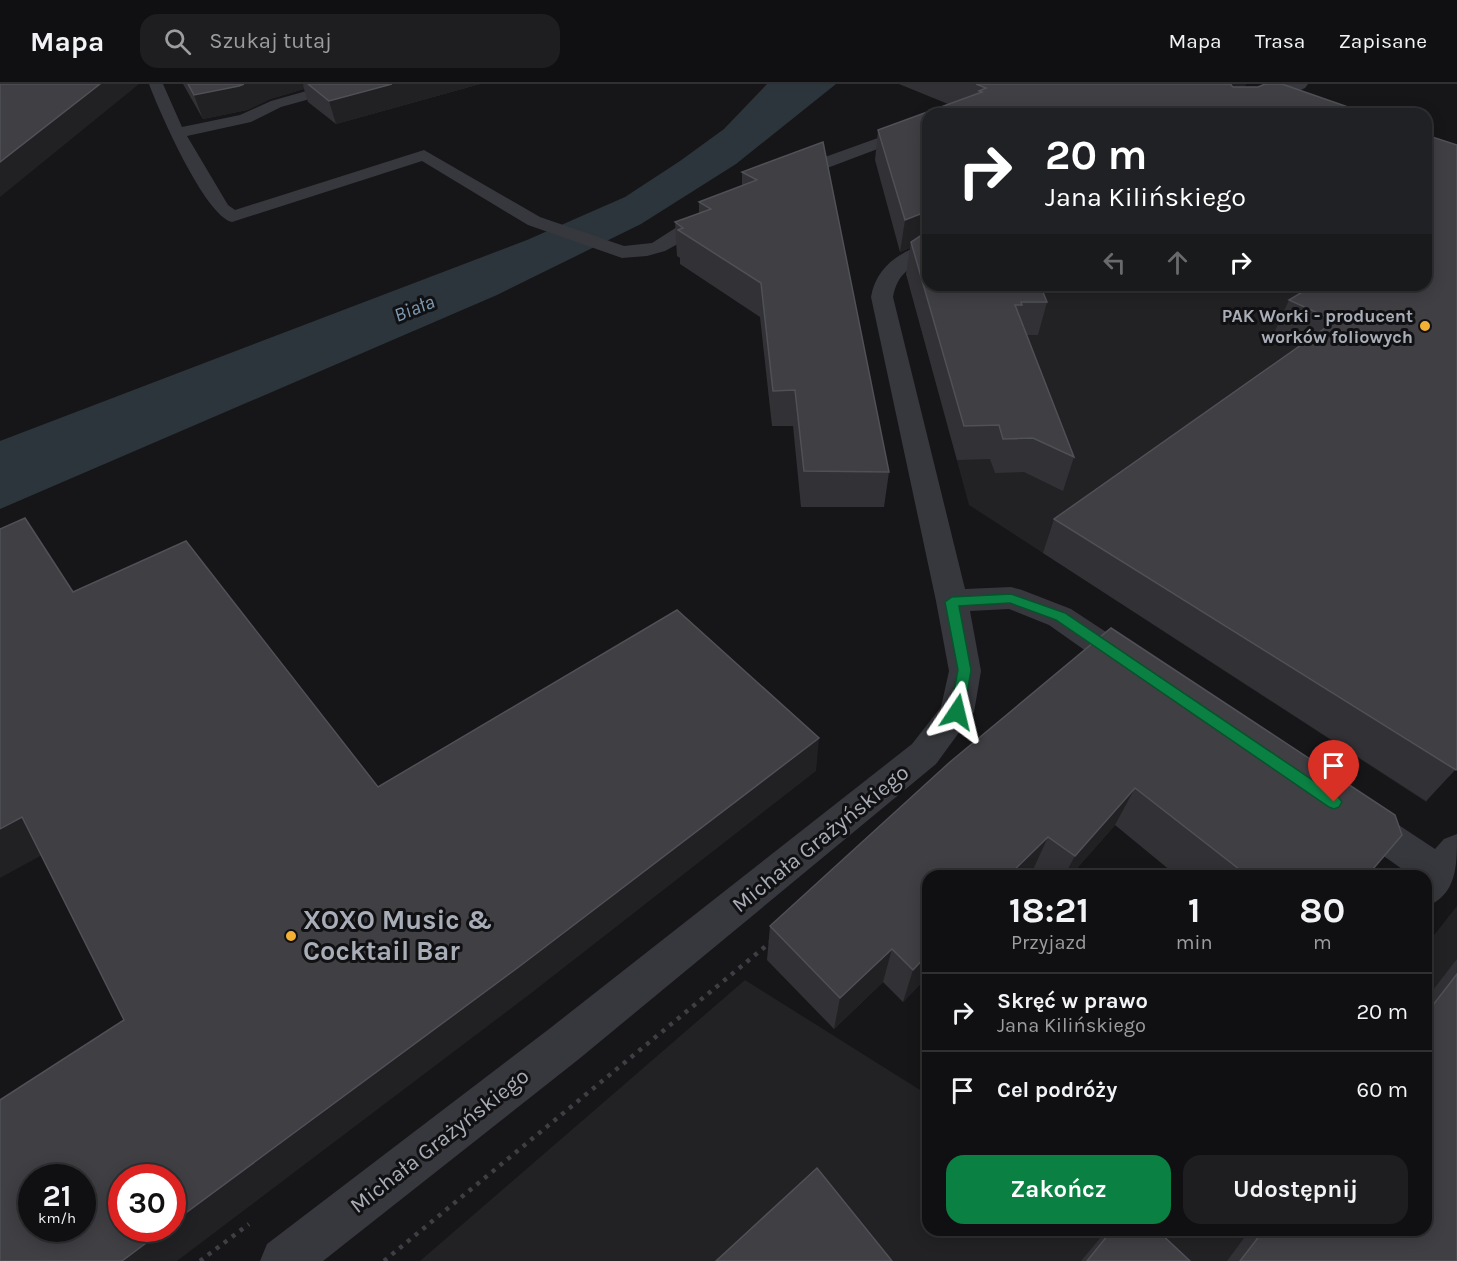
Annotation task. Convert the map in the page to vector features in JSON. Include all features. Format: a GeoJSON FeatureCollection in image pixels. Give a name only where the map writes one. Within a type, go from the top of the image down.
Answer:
{"type":"FeatureCollection","features":[{"type":"Feature","properties":{"kind":"street"},"geometry":{"type":"LineString","coordinates":[[1245,108],[1299,84]]}},
{"type":"Feature","properties":{"kind":"street"},"geometry":{"type":"LineString","coordinates":[[1270,97],[1290,104]]}},
{"type":"Feature","properties":{"kind":"street","name":"Michała Grażyńskiego"},"geometry":{"type":"LineString","coordinates":[[284,1261],[573,1036],[924,754],[957,712],[964,670],[952,602],[882,297],[884,282],[891,272],[907,260],[922,253]]}},
{"type":"Feature","properties":{"kind":"street"},"geometry":{"type":"LineString","coordinates":[[952,602],[1011,598],[1060,617],[1158,683]]}},
{"type":"Feature","properties":{"kind":"street"},"geometry":{"type":"LineString","coordinates":[[1334,802],[1441,871]]}},
{"type":"Feature","properties":{"kind":"lane"},"geometry":{"type":"LineString","coordinates":[[156,84],[177,133],[221,208],[232,217],[424,154],[534,221],[622,252],[637,254],[662,247],[726,202]]}},
{"type":"Feature","properties":{"kind":"lane"},"geometry":{"type":"LineString","coordinates":[[177,133],[234,122],[276,104],[348,84]]}},
{"type":"Feature","properties":{"kind":"lane"},"geometry":{"type":"LineString","coordinates":[[778,180],[922,127]]}},
{"type":"Feature","properties":{"kind":"path"},"geometry":{"type":"LineString","coordinates":[[384,1261],[778,935]]}},
{"type":"Feature","properties":{"kind":"shaded area"},"geometry":{"type":"Polygon","coordinates":[[[922,286],[922,291],[1426,291],[1457,766],[1426,802],[969,505],[910,288],[922,286]]]}},
{"type":"Feature","properties":{"kind":"shaded area"},"geometry":{"type":"Polygon","coordinates":[[[1457,906],[1457,1261],[420,1261],[745,980],[922,1091],[922,1236],[1432,1236],[1432,938],[1457,906]]]}},
{"type":"Feature","properties":{"kind":"water","name":"Biała"},"geometry":{"type":"Polygon","coordinates":[[[767,84],[836,84],[736,164],[641,224],[497,295],[0,509],[0,441],[527,240],[625,197],[724,129],[767,84]]]}},
{"type":"Feature","properties":{"kind":"building"},"geometry":{"type":"Polygon","coordinates":[[[0,84],[100,84],[0,162],[0,84]]]}},
{"type":"Feature","properties":{"kind":"building"},"geometry":{"type":"Polygon","coordinates":[[[188,84],[244,84],[194,95],[188,84]]]}},
{"type":"Feature","properties":{"kind":"building"},"geometry":{"type":"Polygon","coordinates":[[[308,84],[392,84],[329,101],[308,84]]]}},
{"type":"Feature","properties":{"kind":"building"},"geometry":{"type":"Polygon","coordinates":[[[976,84],[1231,84],[1233,87],[1258,87],[1265,84],[1282,84],[1351,108],[938,108],[982,92],[979,91],[986,88],[976,84]]]}},
{"type":"Feature","properties":{"kind":"building"},"geometry":{"type":"Polygon","coordinates":[[[922,114],[922,213],[905,220],[878,130],[922,114]]]}},
{"type":"Feature","properties":{"kind":"building"},"geometry":{"type":"Polygon","coordinates":[[[1432,137],[1457,145],[1456,770],[1054,519],[1335,321],[1289,300],[1304,291],[1432,291],[1432,137]]]}},
{"type":"Feature","properties":{"kind":"building"},"geometry":{"type":"Polygon","coordinates":[[[823,142],[889,472],[804,471],[795,390],[773,391],[761,283],[678,230],[683,228],[675,222],[711,209],[699,202],[757,180],[742,172],[823,142]]]}},
{"type":"Feature","properties":{"kind":"building"},"geometry":{"type":"Polygon","coordinates":[[[922,235],[922,280],[911,242],[922,235]]]}},
{"type":"Feature","properties":{"kind":"building"},"geometry":{"type":"Polygon","coordinates":[[[925,291],[1042,291],[1047,302],[1021,302],[1022,305],[1015,305],[1074,457],[1033,438],[1003,439],[999,425],[964,426],[925,291]]]}},
{"type":"Feature","properties":{"kind":"building","name":"XOXO Music & Cocktail Bar"},"geometry":{"type":"Polygon","coordinates":[[[25,518],[73,592],[186,541],[378,787],[677,610],[819,738],[520,966],[186,1213],[186,1164],[108,1164],[108,1242],[147,1242],[122,1261],[0,1261],[0,1100],[124,1020],[22,817],[0,829],[0,529],[25,518]]]}},
{"type":"Feature","properties":{"kind":"building"},"geometry":{"type":"Polygon","coordinates":[[[1111,628],[1395,815],[1402,835],[1372,870],[1240,870],[1135,788],[1075,856],[1048,837],[1014,870],[922,870],[922,960],[913,970],[892,949],[840,998],[770,926],[950,762],[1111,628]]]}},
{"type":"Feature","properties":{"kind":"building"},"geometry":{"type":"Polygon","coordinates":[[[1457,974],[1457,1261],[1240,1261],[1259,1236],[1432,1236],[1432,1006],[1457,974]]]}},
{"type":"Feature","properties":{"kind":"building"},"geometry":{"type":"Polygon","coordinates":[[[817,1168],[892,1261],[716,1261],[817,1168]]]}},
{"type":"Feature","properties":{"kind":"building"},"geometry":{"type":"Polygon","coordinates":[[[1107,1236],[1163,1236],[1190,1261],[1087,1261],[1107,1236]]]}},
{"type":"Feature","properties":{"kind":"place","name":"PAK Worki - producent worków foliowych"},"geometry":{"type":"Point","coordinates":[1425,326]}},
{"type":"Feature","properties":{"kind":"place","name":"XOXO Music & Cocktail Bar"},"geometry":{"type":"Point","coordinates":[291,936]}},
{"type":"Feature","properties":{"kind":"route"},"geometry":{"type":"LineString","coordinates":[[957,712],[964,670],[952,602],[1011,598],[1060,617],[1334,802]]}}]}
